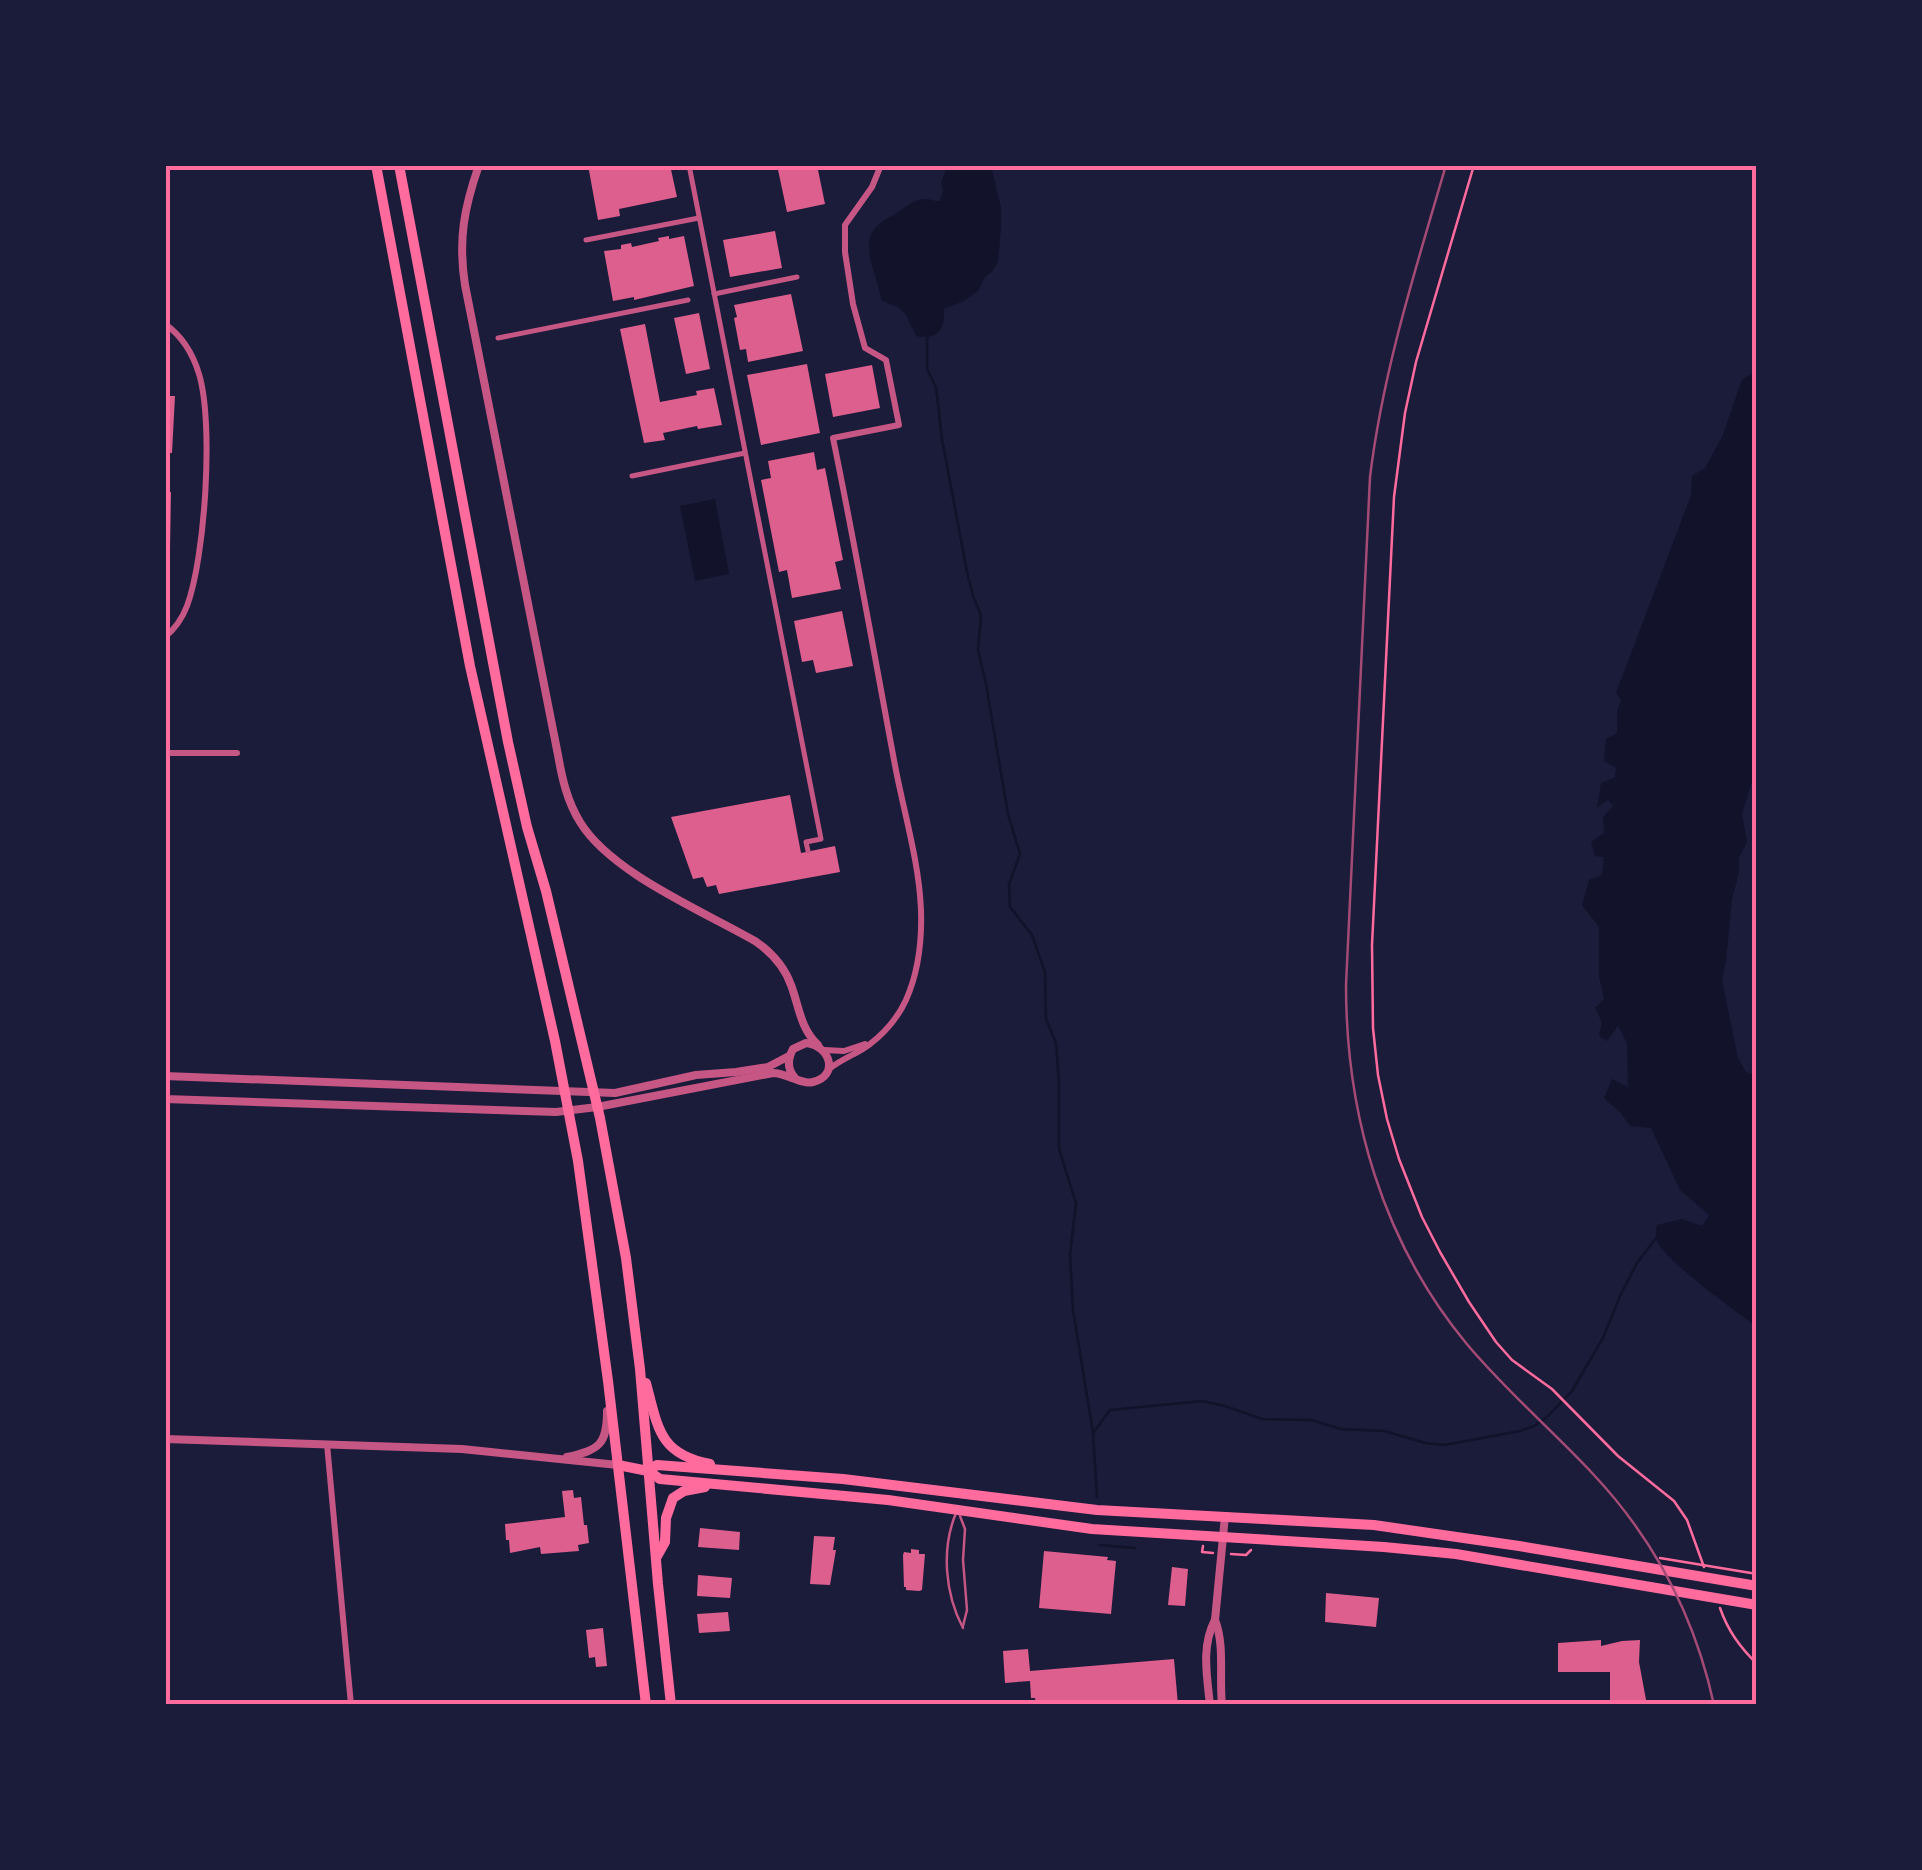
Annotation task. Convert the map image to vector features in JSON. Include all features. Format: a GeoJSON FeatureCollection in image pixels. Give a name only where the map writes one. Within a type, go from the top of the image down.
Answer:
{"type":"FeatureCollection","features":[{"type":"Feature","properties":{"kind":"main road"},"geometry":{"type":"LineString","coordinates":[[376,165],[470,666],[578,1160],[646,1705]]}},
{"type":"Feature","properties":{"kind":"main road"},"geometry":{"type":"LineString","coordinates":[[400,165],[508,742],[598,1107],[626,1258],[671,1705]]}},
{"type":"Feature","properties":{"kind":"main road"},"geometry":{"type":"LineString","coordinates":[[637,1348],[656,1418],[670,1448],[704,1463],[770,1473]]}},
{"type":"Feature","properties":{"kind":"main road"},"geometry":{"type":"LineString","coordinates":[[618,1465],[660,1479],[876,1498],[1092,1529],[1456,1554],[1757,1605]]}},
{"type":"Feature","properties":{"kind":"main road"},"geometry":{"type":"LineString","coordinates":[[648,1472],[657,1466],[770,1473],[1097,1510],[1374,1525],[1757,1586]]}},
{"type":"Feature","properties":{"kind":"main road"},"geometry":{"type":"LineString","coordinates":[[656,1558],[665,1542],[666,1518],[674,1496],[696,1488],[727,1485]]}},
{"type":"Feature","properties":{"kind":"street"},"geometry":{"type":"LineString","coordinates":[[479,165],[462,221],[465,285],[570,801],[588,834],[616,861],[769,952],[787,977],[805,1029],[828,1060],[827,1070]]}},
{"type":"Feature","properties":{"kind":"street"},"geometry":{"type":"LineString","coordinates":[[689,165],[820,838],[806,842],[808,851]]}},
{"type":"Feature","properties":{"kind":"street"},"geometry":{"type":"LineString","coordinates":[[165,1099],[505,1110],[598,1107],[772,1073],[814,1082],[844,1058],[857,1053],[894,1020],[909,992],[920,950],[915,859],[833,438],[899,425],[886,360],[865,348],[845,252],[844,224],[872,187],[880,165]]}},
{"type":"Feature","properties":{"kind":"street"},"geometry":{"type":"LineString","coordinates":[[586,240],[699,218]]}},
{"type":"Feature","properties":{"kind":"street"},"geometry":{"type":"LineString","coordinates":[[714,294],[797,277]]}},
{"type":"Feature","properties":{"kind":"street"},"geometry":{"type":"LineString","coordinates":[[498,338],[688,300]]}},
{"type":"Feature","properties":{"kind":"street"},"geometry":{"type":"LineString","coordinates":[[165,324],[179,334],[200,374],[207,438],[201,541],[194,580],[187,607],[176,628],[165,637]]}},
{"type":"Feature","properties":{"kind":"street"},"geometry":{"type":"LineString","coordinates":[[632,476],[745,453]]}},
{"type":"Feature","properties":{"kind":"street"},"geometry":{"type":"LineString","coordinates":[[165,753],[237,753]]}},
{"type":"Feature","properties":{"kind":"street"},"geometry":{"type":"LineString","coordinates":[[796,1078],[790,1070],[791,1053],[800,1031],[798,1010]]}},
{"type":"Feature","properties":{"kind":"street"},"geometry":{"type":"LineString","coordinates":[[165,1076],[615,1093],[696,1075],[778,1064],[806,1043],[844,1051],[871,1042]]}},
{"type":"Feature","properties":{"kind":"street"},"geometry":{"type":"LineString","coordinates":[[246,1079],[246,1102]]}},
{"type":"Feature","properties":{"kind":"street"},"geometry":{"type":"LineString","coordinates":[[272,1103],[273,1080]]}},
{"type":"Feature","properties":{"kind":"street"},"geometry":{"type":"LineString","coordinates":[[505,1110],[506,1088]]}},
{"type":"Feature","properties":{"kind":"street"},"geometry":{"type":"LineString","coordinates":[[559,1459],[593,1451],[602,1442],[607,1426],[608,1382]]}},
{"type":"Feature","properties":{"kind":"street"},"geometry":{"type":"LineString","coordinates":[[165,1439],[462,1449],[618,1465]]}},
{"type":"Feature","properties":{"kind":"street"},"geometry":{"type":"LineString","coordinates":[[327,1444],[351,1705]]}},
{"type":"Feature","properties":{"kind":"street"},"geometry":{"type":"LineString","coordinates":[[958,1509],[959,1493]]}},
{"type":"Feature","properties":{"kind":"street"},"geometry":{"type":"LineString","coordinates":[[1210,1705],[1206,1648],[1215,1620],[1225,1516]]}},
{"type":"Feature","properties":{"kind":"street"},"geometry":{"type":"LineString","coordinates":[[1215,1620],[1221,1634],[1222,1705]]}},
{"type":"Feature","properties":{"kind":"lane"},"geometry":{"type":"LineString","coordinates":[[958,1509],[965,1529],[967,1610],[963,1628],[954,1612],[946,1571],[949,1530],[958,1509]]}},
{"type":"Feature","properties":{"kind":"path"},"geometry":{"type":"LineString","coordinates":[[1474,165],[1416,362],[1394,498],[1372,944],[1373,1028],[1387,1119],[1399,1159],[1440,1252],[1496,1342],[1512,1360],[1552,1389],[1618,1456],[1674,1501],[1701,1559]]}},
{"type":"Feature","properties":{"kind":"path"},"geometry":{"type":"LineString","coordinates":[[1722,1614],[1738,1645],[1757,1664]]}},
{"type":"Feature","properties":{"kind":"shaded area"},"geometry":{"type":"Polygon","coordinates":[[[948,165],[991,165],[1001,208],[998,262],[978,291],[944,309],[939,332],[916,336],[906,315],[881,300],[869,243],[878,225],[912,203],[921,199],[940,201],[941,182],[948,165]]]}},
{"type":"Feature","properties":{"kind":"shaded area"},"geometry":{"type":"Polygon","coordinates":[[[1757,366],[1757,765],[1742,814],[1747,842],[1739,858],[1722,980],[1738,1058],[1746,1072],[1757,1076],[1757,1327],[1687,1273],[1657,1241],[1657,1225],[1682,1219],[1702,1226],[1709,1215],[1680,1190],[1651,1128],[1630,1126],[1604,1098],[1612,1079],[1628,1087],[1627,1043],[1618,1026],[1607,1041],[1599,1036],[1602,1022],[1595,1008],[1604,999],[1599,976],[1599,927],[1582,905],[1589,880],[1602,875],[1604,857],[1595,856],[1591,842],[1604,833],[1603,817],[1613,806],[1608,800],[1597,808],[1601,783],[1615,777],[1616,768],[1604,761],[1606,739],[1617,733],[1621,700],[1616,693],[1691,495],[1692,476],[1705,468],[1722,437],[1742,380],[1757,366]]]}},
{"type":"Feature","properties":{"kind":"shaded area"},"geometry":{"type":"Polygon","coordinates":[[[715,499],[729,574],[695,581],[680,506],[715,499]]]}},
{"type":"Feature","properties":{"kind":"building"},"geometry":{"type":"Polygon","coordinates":[[[588,165],[670,165],[677,197],[619,209],[620,216],[598,220],[588,165]]]}},
{"type":"Feature","properties":{"kind":"building"},"geometry":{"type":"Polygon","coordinates":[[[777,165],[817,165],[825,204],[787,212],[777,165]]]}},
{"type":"Feature","properties":{"kind":"building"},"geometry":{"type":"Polygon","coordinates":[[[775,231],[782,268],[730,277],[723,240],[775,231]]]}},
{"type":"Feature","properties":{"kind":"building"},"geometry":{"type":"Polygon","coordinates":[[[684,236],[694,286],[613,301],[604,251],[684,236]]]}},
{"type":"Feature","properties":{"kind":"building"},"geometry":{"type":"Polygon","coordinates":[[[791,294],[803,351],[748,362],[746,349],[740,350],[734,305],[791,294]]]}},
{"type":"Feature","properties":{"kind":"building"},"geometry":{"type":"Polygon","coordinates":[[[699,313],[710,369],[686,374],[674,318],[699,313]]]}},
{"type":"Feature","properties":{"kind":"building"},"geometry":{"type":"Polygon","coordinates":[[[645,324],[660,402],[714,388],[722,425],[663,433],[665,440],[644,443],[620,329],[645,324]]]}},
{"type":"Feature","properties":{"kind":"building"},"geometry":{"type":"Polygon","coordinates":[[[807,364],[820,433],[761,445],[747,375],[807,364]]]}},
{"type":"Feature","properties":{"kind":"building"},"geometry":{"type":"Polygon","coordinates":[[[872,365],[880,408],[833,417],[825,374],[872,365]]]}},
{"type":"Feature","properties":{"kind":"building"},"geometry":{"type":"Polygon","coordinates":[[[165,396],[175,396],[172,453],[165,453],[165,396]]]}},
{"type":"Feature","properties":{"kind":"building"},"geometry":{"type":"Polygon","coordinates":[[[814,452],[817,470],[825,468],[843,560],[835,562],[841,589],[792,598],[787,570],[779,572],[761,480],[771,478],[768,461],[814,452]]]}},
{"type":"Feature","properties":{"kind":"building"},"geometry":{"type":"Polygon","coordinates":[[[165,492],[171,492],[170,549],[165,548],[165,492]]]}},
{"type":"Feature","properties":{"kind":"building"},"geometry":{"type":"Polygon","coordinates":[[[842,611],[853,666],[816,673],[813,660],[802,662],[794,621],[842,611]]]}},
{"type":"Feature","properties":{"kind":"building"},"geometry":{"type":"Polygon","coordinates":[[[790,795],[801,853],[835,846],[840,872],[719,894],[716,885],[707,887],[703,877],[693,879],[671,817],[790,795]]]}},
{"type":"Feature","properties":{"kind":"building"},"geometry":{"type":"Polygon","coordinates":[[[573,1490],[574,1498],[581,1497],[589,1543],[578,1545],[579,1551],[541,1554],[540,1547],[510,1553],[505,1524],[565,1517],[562,1491],[573,1490]]]}},
{"type":"Feature","properties":{"kind":"building"},"geometry":{"type":"Polygon","coordinates":[[[700,1528],[740,1532],[739,1550],[698,1547],[700,1528]]]}},
{"type":"Feature","properties":{"kind":"building"},"geometry":{"type":"Polygon","coordinates":[[[814,1536],[835,1537],[830,1585],[810,1584],[814,1536]]]}},
{"type":"Feature","properties":{"kind":"building"},"geometry":{"type":"Polygon","coordinates":[[[911,1549],[925,1554],[919,1591],[904,1587],[903,1555],[911,1553],[911,1549]]]}},
{"type":"Feature","properties":{"kind":"building"},"geometry":{"type":"Polygon","coordinates":[[[1044,1551],[1116,1561],[1111,1614],[1039,1608],[1044,1551]]]}},
{"type":"Feature","properties":{"kind":"building"},"geometry":{"type":"Polygon","coordinates":[[[1172,1567],[1188,1569],[1185,1606],[1168,1605],[1172,1567]]]}},
{"type":"Feature","properties":{"kind":"building"},"geometry":{"type":"Polygon","coordinates":[[[698,1575],[732,1578],[730,1598],[697,1596],[698,1575]]]}},
{"type":"Feature","properties":{"kind":"building"},"geometry":{"type":"Polygon","coordinates":[[[1326,1593],[1379,1598],[1376,1627],[1325,1622],[1326,1593]]]}},
{"type":"Feature","properties":{"kind":"building"},"geometry":{"type":"Polygon","coordinates":[[[728,1612],[730,1631],[699,1633],[697,1614],[728,1612]]]}},
{"type":"Feature","properties":{"kind":"building"},"geometry":{"type":"Polygon","coordinates":[[[603,1628],[607,1666],[596,1667],[595,1657],[589,1658],[586,1630],[603,1628]]]}},
{"type":"Feature","properties":{"kind":"building"},"geometry":{"type":"Polygon","coordinates":[[[1601,1640],[1601,1646],[1640,1640],[1639,1662],[1647,1705],[1610,1705],[1610,1672],[1558,1672],[1558,1643],[1601,1640]]]}},
{"type":"Feature","properties":{"kind":"building"},"geometry":{"type":"Polygon","coordinates":[[[1028,1649],[1030,1671],[1174,1659],[1178,1705],[1036,1705],[1035,1698],[1031,1698],[1030,1681],[1005,1683],[1003,1651],[1028,1649]]]}},
{"type":"Feature","properties":{"kind":"waterway"},"geometry":{"type":"LineString","coordinates":[[927,336],[927,369],[936,387],[967,572],[981,615],[978,650],[1008,814],[1020,854],[1009,884],[1010,907],[1032,935],[1045,972],[1046,1019],[1056,1043],[1059,1149],[1076,1203],[1070,1255],[1073,1310],[1093,1433]]}},
{"type":"Feature","properties":{"kind":"waterway"},"geometry":{"type":"LineString","coordinates":[[1097,1497],[1093,1433],[1110,1410],[1202,1401],[1262,1419],[1311,1420],[1341,1429],[1384,1431],[1444,1445],[1534,1426],[1572,1391],[1603,1338],[1637,1263],[1656,1238]]}},
{"type":"Feature","properties":{"kind":"waterway"},"geometry":{"type":"LineString","coordinates":[[1100,1545],[1135,1548]]}},
{"type":"Feature","properties":{"kind":"railway"},"geometry":{"type":"LineString","coordinates":[[1446,165],[1392,358],[1370,477],[1346,985],[1353,1081],[1374,1174],[1412,1262],[1466,1343],[1593,1474],[1635,1525],[1683,1610],[1714,1705]]}}]}
